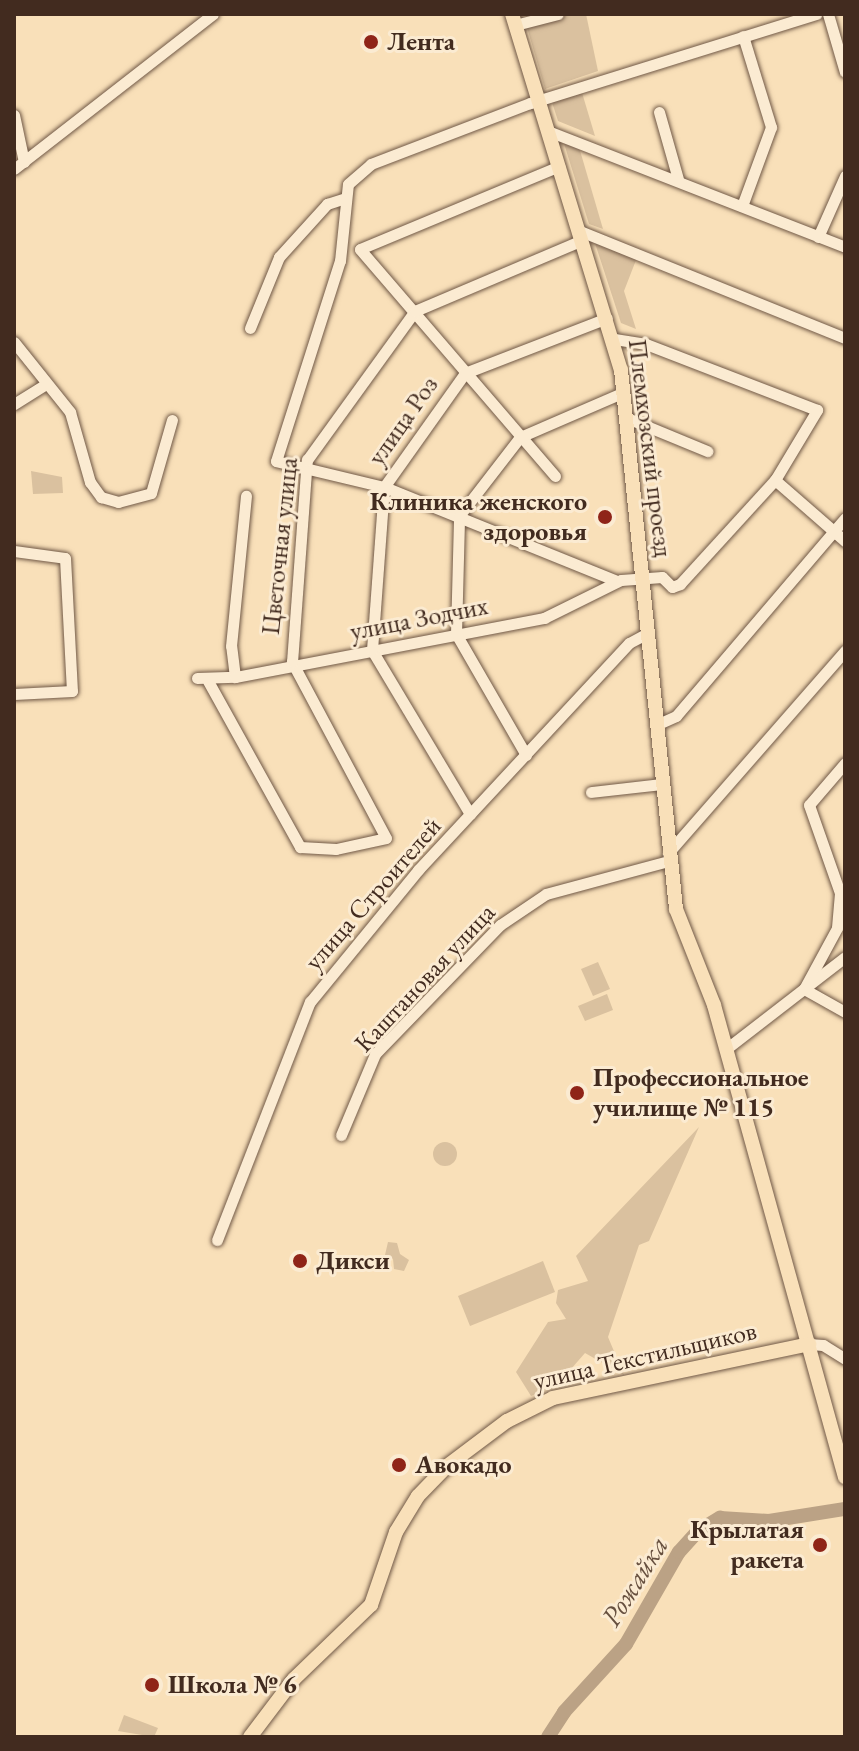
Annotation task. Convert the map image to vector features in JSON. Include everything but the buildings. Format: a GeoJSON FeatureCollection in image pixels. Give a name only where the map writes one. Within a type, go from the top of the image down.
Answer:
{"type":"FeatureCollection","features":[{"type":"Feature","properties":{"kind":"main road","name":"Племхозский проезд"},"geometry":{"type":"LineString","coordinates":[[514,20],[614,339],[627,418],[667,857],[678,916],[726,1049]]}},
{"type":"Feature","properties":{"kind":"main road"},"geometry":{"type":"LineString","coordinates":[[726,1049],[845,1477]]}},
{"type":"Feature","properties":{"kind":"main road","name":"улица Текстильщиков"},"geometry":{"type":"LineString","coordinates":[[250,1737],[306,1666],[371,1605],[396,1532],[423,1490],[515,1416],[553,1398],[809,1344]]}},
{"type":"Feature","properties":{"kind":"street"},"geometry":{"type":"LineString","coordinates":[[19,166],[213,14]]}},
{"type":"Feature","properties":{"kind":"street"},"geometry":{"type":"LineString","coordinates":[[514,20],[558,14]]}},
{"type":"Feature","properties":{"kind":"street"},"geometry":{"type":"LineString","coordinates":[[617,581],[384,487],[305,465],[276,461],[298,382],[340,261],[345,198],[352,177],[367,166],[539,100],[816,14]]}},
{"type":"Feature","properties":{"kind":"street"},"geometry":{"type":"LineString","coordinates":[[828,14],[845,72]]}},
{"type":"Feature","properties":{"kind":"street"},"geometry":{"type":"LineString","coordinates":[[742,206],[771,127],[743,36]]}},
{"type":"Feature","properties":{"kind":"street"},"geometry":{"type":"LineString","coordinates":[[659,112],[678,179]]}},
{"type":"Feature","properties":{"kind":"street"},"geometry":{"type":"LineString","coordinates":[[14,115],[19,166]]}},
{"type":"Feature","properties":{"kind":"street"},"geometry":{"type":"LineString","coordinates":[[548,131],[678,179],[845,247]]}},
{"type":"Feature","properties":{"kind":"street"},"geometry":{"type":"LineString","coordinates":[[555,476],[360,250],[362,244],[559,166]]}},
{"type":"Feature","properties":{"kind":"street"},"geometry":{"type":"LineString","coordinates":[[818,237],[845,176]]}},
{"type":"Feature","properties":{"kind":"street"},"geometry":{"type":"LineString","coordinates":[[250,328],[279,257],[327,204],[345,198]]}},
{"type":"Feature","properties":{"kind":"street"},"geometry":{"type":"LineString","coordinates":[[413,312],[581,235],[845,338]]}},
{"type":"Feature","properties":{"kind":"street","name":"Цветочная улица"},"geometry":{"type":"LineString","coordinates":[[202,680],[300,847],[353,847],[383,841],[387,834],[293,666],[290,644],[305,465],[413,312]]}},
{"type":"Feature","properties":{"kind":"street","name":"улица Роз"},"geometry":{"type":"LineString","coordinates":[[372,650],[384,487],[465,373],[607,318]]}},
{"type":"Feature","properties":{"kind":"street"},"geometry":{"type":"LineString","coordinates":[[614,339],[646,344],[817,410],[775,480],[845,541]]}},
{"type":"Feature","properties":{"kind":"street"},"geometry":{"type":"LineString","coordinates":[[14,342],[70,412],[94,489],[109,500],[138,500],[151,493],[172,420]]}},
{"type":"Feature","properties":{"kind":"street"},"geometry":{"type":"LineString","coordinates":[[14,404],[46,384]]}},
{"type":"Feature","properties":{"kind":"street"},"geometry":{"type":"LineString","coordinates":[[526,755],[456,634],[459,516],[520,437],[624,392]]}},
{"type":"Feature","properties":{"kind":"street"},"geometry":{"type":"LineString","coordinates":[[627,418],[707,451]]}},
{"type":"Feature","properties":{"kind":"street","name":"улица Зодчих"},"geometry":{"type":"LineString","coordinates":[[202,680],[235,677],[544,618],[617,581],[662,577],[672,587],[680,584],[775,480]]}},
{"type":"Feature","properties":{"kind":"street"},"geometry":{"type":"LineString","coordinates":[[235,677],[231,646],[246,496]]}},
{"type":"Feature","properties":{"kind":"street"},"geometry":{"type":"LineString","coordinates":[[656,725],[676,716],[845,518]]}},
{"type":"Feature","properties":{"kind":"street"},"geometry":{"type":"LineString","coordinates":[[14,551],[65,558],[72,691],[14,694]]}},
{"type":"Feature","properties":{"kind":"street","name":"улица Строителей"},"geometry":{"type":"LineString","coordinates":[[217,1240],[310,1002],[470,814],[629,643],[648,633]]}},
{"type":"Feature","properties":{"kind":"street"},"geometry":{"type":"LineString","coordinates":[[372,650],[470,814]]}},
{"type":"Feature","properties":{"kind":"street"},"geometry":{"type":"LineString","coordinates":[[667,857],[845,651]]}},
{"type":"Feature","properties":{"kind":"street"},"geometry":{"type":"LineString","coordinates":[[804,989],[837,928],[842,887],[809,805],[845,763]]}},
{"type":"Feature","properties":{"kind":"street"},"geometry":{"type":"LineString","coordinates":[[591,792],[661,784]]}},
{"type":"Feature","properties":{"kind":"street","name":"Каштановая улица"},"geometry":{"type":"LineString","coordinates":[[341,1135],[375,1054],[500,925],[546,894],[667,857]]}},
{"type":"Feature","properties":{"kind":"street"},"geometry":{"type":"LineString","coordinates":[[726,1049],[845,957]]}},
{"type":"Feature","properties":{"kind":"street"},"geometry":{"type":"LineString","coordinates":[[804,989],[845,1012]]}},
{"type":"Feature","properties":{"kind":"street"},"geometry":{"type":"LineString","coordinates":[[809,1344],[823,1345],[845,1359]]}},
{"type":"Feature","properties":{"kind":"shaded area"},"geometry":{"type":"Polygon","coordinates":[[[565,14],[586,14],[598,71],[545,89],[526,24],[565,14]]]}},
{"type":"Feature","properties":{"kind":"shaded area"},"geometry":{"type":"Polygon","coordinates":[[[580,86],[595,136],[558,121],[550,96],[580,86]]]}},
{"type":"Feature","properties":{"kind":"shaded area"},"geometry":{"type":"Polygon","coordinates":[[[562,137],[579,147],[603,229],[589,224],[562,137]]]}},
{"type":"Feature","properties":{"kind":"shaded area"},"geometry":{"type":"Polygon","coordinates":[[[593,237],[638,255],[624,291],[636,329],[621,323],[593,237]]]}},
{"type":"Feature","properties":{"kind":"shaded area"},"geometry":{"type":"Polygon","coordinates":[[[31,471],[62,477],[63,493],[33,494],[31,471]]]}},
{"type":"Feature","properties":{"kind":"shaded area"},"geometry":{"type":"Polygon","coordinates":[[[598,962],[610,989],[593,996],[581,969],[598,962]]]}},
{"type":"Feature","properties":{"kind":"shaded area"},"geometry":{"type":"Polygon","coordinates":[[[607,994],[613,1010],[585,1021],[578,1006],[607,994]]]}},
{"type":"Feature","properties":{"kind":"shaded area"},"geometry":{"type":"Polygon","coordinates":[[[699,1127],[649,1241],[639,1245],[608,1337],[624,1375],[585,1353],[557,1385],[531,1396],[516,1372],[548,1322],[566,1319],[556,1303],[558,1290],[588,1281],[576,1256],[699,1127]]]}},
{"type":"Feature","properties":{"kind":"shaded area"},"geometry":{"type":"Polygon","coordinates":[[[445,1142],[454,1145],[457,1154],[454,1163],[445,1166],[436,1163],[433,1154],[436,1145],[445,1142]]]}},
{"type":"Feature","properties":{"kind":"shaded area"},"geometry":{"type":"Polygon","coordinates":[[[388,1242],[397,1243],[400,1254],[409,1260],[404,1271],[394,1269],[393,1259],[385,1255],[388,1242]]]}},
{"type":"Feature","properties":{"kind":"shaded area"},"geometry":{"type":"Polygon","coordinates":[[[543,1261],[555,1292],[470,1326],[458,1296],[543,1261]]]}},
{"type":"Feature","properties":{"kind":"shaded area"},"geometry":{"type":"Polygon","coordinates":[[[124,1715],[158,1728],[154,1737],[118,1731],[124,1715]]]}},
{"type":"Feature","properties":{"kind":"waterway","name":"Рожайка"},"geometry":{"type":"LineString","coordinates":[[548,1737],[564,1712],[626,1644],[679,1552],[698,1531],[720,1518],[769,1521],[845,1509]]}},
{"type":"Feature","properties":{"kind":"place","name":"Лента"},"geometry":{"type":"Point","coordinates":[371,42]}},
{"type":"Feature","properties":{"kind":"place","name":"Клиника женского здоровья"},"geometry":{"type":"Point","coordinates":[605,517]}},
{"type":"Feature","properties":{"kind":"place","name":"Профессиональное училище № 115"},"geometry":{"type":"Point","coordinates":[577,1093]}},
{"type":"Feature","properties":{"kind":"place","name":"Дикси"},"geometry":{"type":"Point","coordinates":[300,1261]}},
{"type":"Feature","properties":{"kind":"place","name":"Авокадо"},"geometry":{"type":"Point","coordinates":[399,1465]}},
{"type":"Feature","properties":{"kind":"place","name":"Крылатая ракета"},"geometry":{"type":"Point","coordinates":[820,1545]}},
{"type":"Feature","properties":{"kind":"place","name":"Школа № 6"},"geometry":{"type":"Point","coordinates":[152,1685]}}]}
